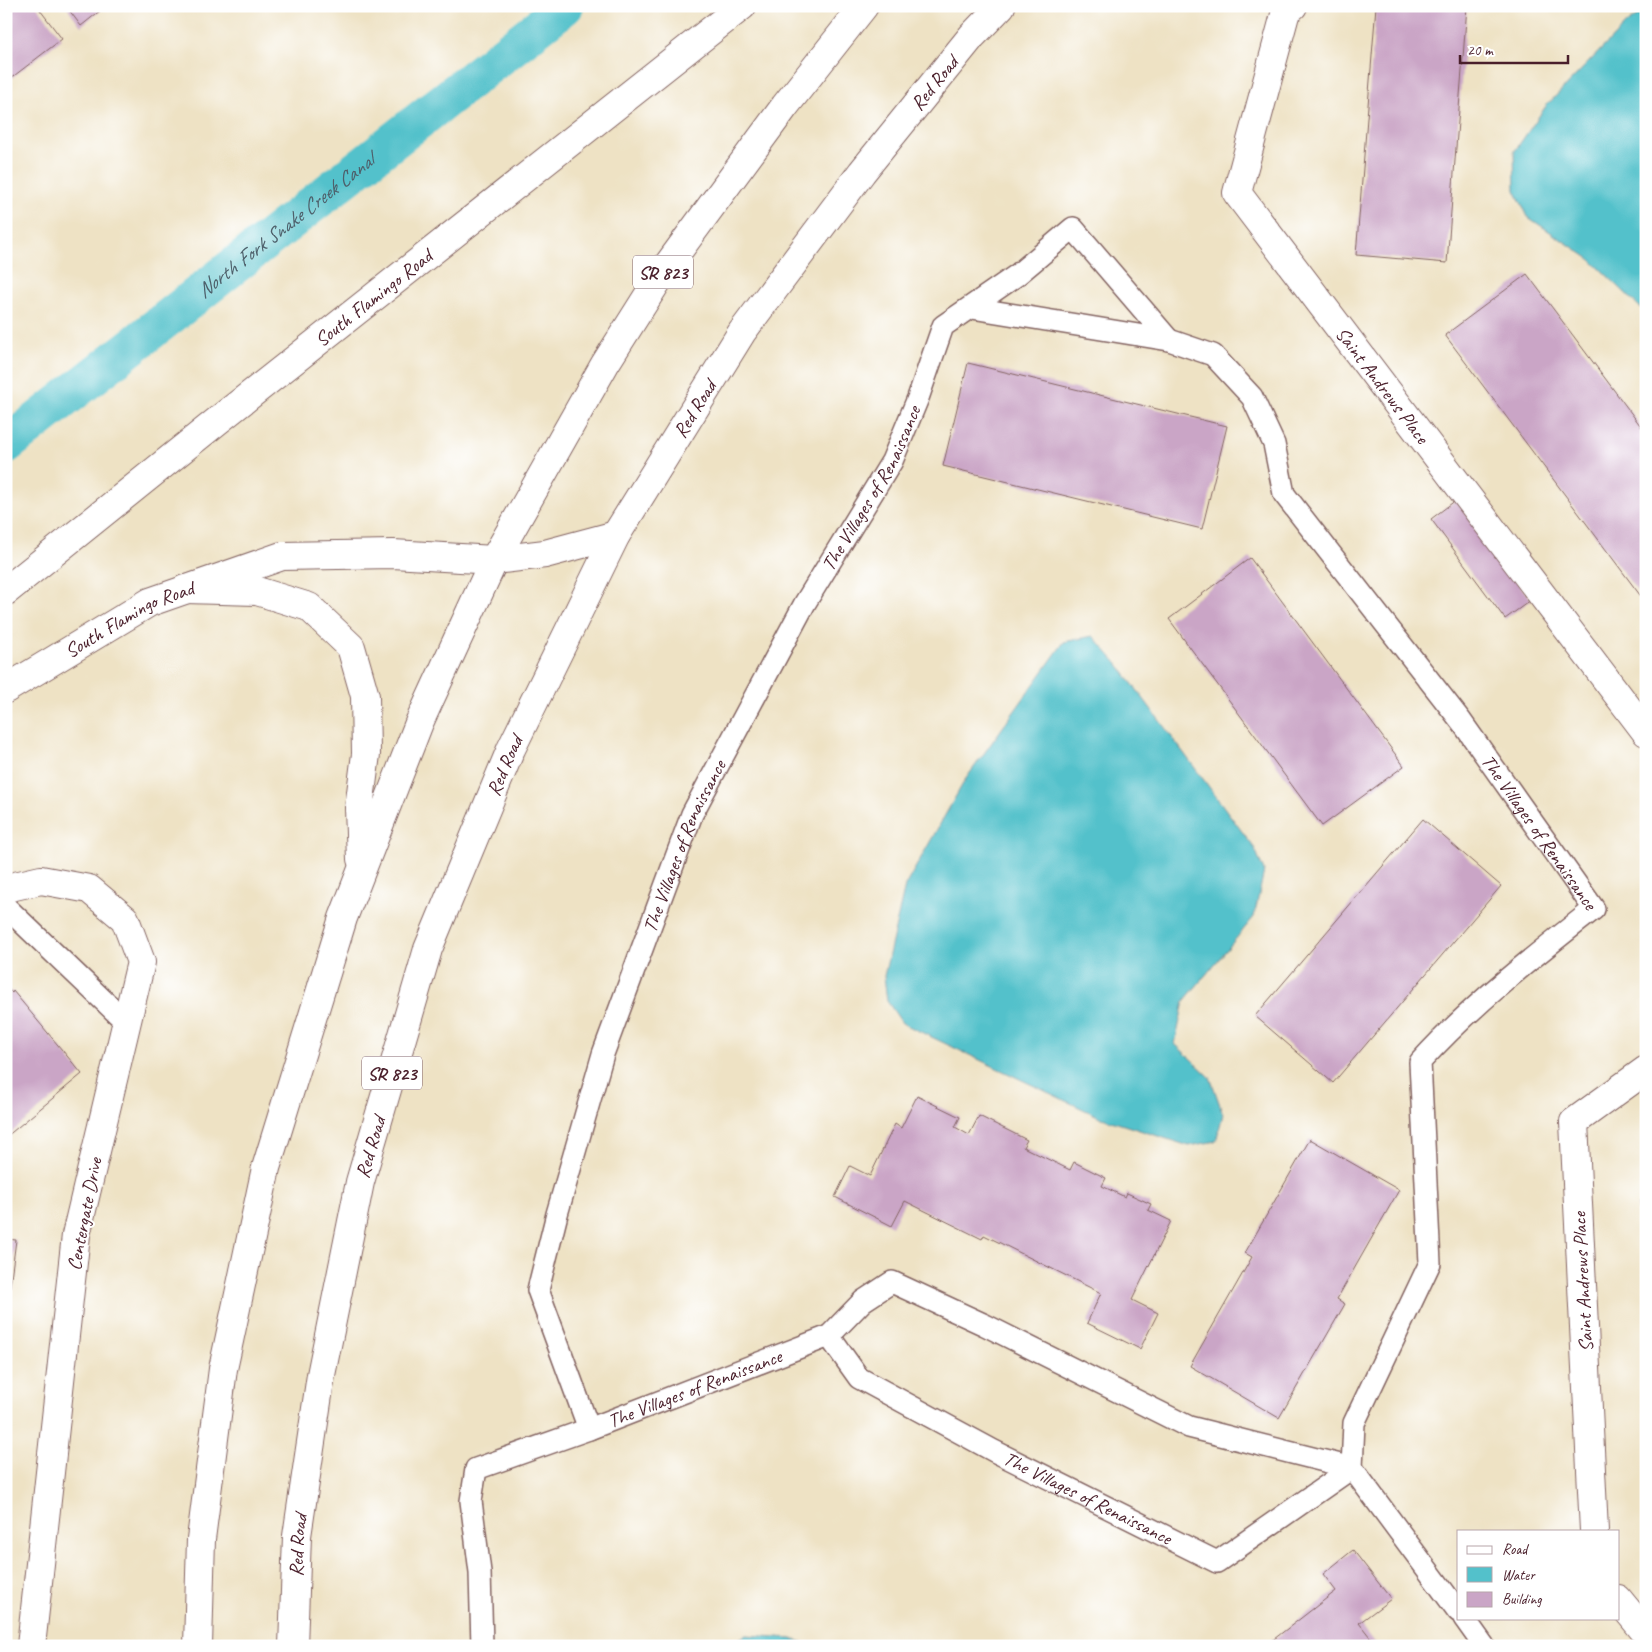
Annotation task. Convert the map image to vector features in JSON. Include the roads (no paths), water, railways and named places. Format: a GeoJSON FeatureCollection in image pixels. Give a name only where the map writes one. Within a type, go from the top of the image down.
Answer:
{"type":"FeatureCollection","features":[{"type":"Feature","properties":{"kind":"main road","name":"South Flamingo Road"},"geometry":{"type":"LineString","coordinates":[[6,591],[231,410],[742,6]]}},
{"type":"Feature","properties":{"kind":"main road","name":"SR 823"},"geometry":{"type":"LineString","coordinates":[[198,1646],[201,1538],[227,1350],[266,1168],[343,918],[419,723],[494,560],[605,364],[666,269],[785,106],[864,6]]}},
{"type":"Feature","properties":{"kind":"main road","name":"Red Road"},"geometry":{"type":"LineString","coordinates":[[293,1646],[297,1536],[321,1376],[360,1182],[428,949],[511,749],[616,536],[742,332],[862,172],[972,36],[1001,6]]}},
{"type":"Feature","properties":{"kind":"main road","name":"Saint Andrews Place"},"geometry":{"type":"LineString","coordinates":[[1293,6],[1286,11],[1238,193],[1646,732]]}},
{"type":"Feature","properties":{"kind":"main road","name":"South Flamingo Road"},"geometry":{"type":"LineString","coordinates":[[6,689],[150,602],[282,556],[393,554],[494,560],[545,554],[616,536]]}},
{"type":"Feature","properties":{"kind":"main road"},"geometry":{"type":"LineString","coordinates":[[185,589],[257,591],[309,607],[350,647],[365,696],[366,754],[359,808],[362,869]]}},
{"type":"Feature","properties":{"kind":"main road","name":"Centergate Drive"},"geometry":{"type":"LineString","coordinates":[[6,888],[41,880],[89,889],[124,918],[141,962],[76,1235],[31,1646]]}},
{"type":"Feature","properties":{"kind":"main road","name":"Saint Andrews Place"},"geometry":{"type":"LineString","coordinates":[[1594,1530],[1574,1122],[1646,1070]]}},
{"type":"Feature","properties":{"kind":"main road"},"geometry":{"type":"LineString","coordinates":[[1620,1600],[1646,1633]]}},
{"type":"Feature","properties":{"kind":"lane","name":"The Villages of Renaissance"},"geometry":{"type":"LineString","coordinates":[[589,1429],[538,1290],[557,1214],[603,1054],[692,814],[805,604],[892,461],[918,398],[943,326],[1017,276],[1073,228],[1169,340]]}},
{"type":"Feature","properties":{"kind":"lane","name":"The Villages of Renaissance"},"geometry":{"type":"LineString","coordinates":[[972,308],[1169,340],[1213,355],[1252,397],[1274,444],[1284,494],[1461,721],[1594,909],[1509,976],[1453,1026],[1420,1062],[1430,1263],[1354,1423],[1352,1468]]}},
{"type":"Feature","properties":{"kind":"lane"},"geometry":{"type":"LineString","coordinates":[[6,907],[127,1023]]}},
{"type":"Feature","properties":{"kind":"lane","name":"The Villages of Renaissance"},"geometry":{"type":"LineString","coordinates":[[482,1646],[480,1572],[471,1501],[476,1469],[589,1429],[829,1336],[863,1300],[892,1282],[985,1325],[1189,1427],[1352,1468]]}},
{"type":"Feature","properties":{"kind":"lane","name":"The Villages of Renaissance"},"geometry":{"type":"LineString","coordinates":[[829,1336],[859,1378],[994,1451],[1218,1562],[1352,1468]]}},
{"type":"Feature","properties":{"kind":"lane"},"geometry":{"type":"LineString","coordinates":[[1352,1468],[1457,1610]]}},
{"type":"Feature","properties":{"kind":"lane"},"geometry":{"type":"LineString","coordinates":[[1465,1620],[1484,1646]]}},
{"type":"Feature","properties":{"kind":"water"},"geometry":{"type":"Polygon","coordinates":[[[1646,10],[1646,313],[1590,259],[1528,217],[1515,190],[1514,152],[1546,106],[1626,24],[1646,10]]]}},
{"type":"Feature","properties":{"kind":"water"},"geometry":{"type":"Polygon","coordinates":[[[1093,636],[1117,663],[1255,849],[1264,871],[1254,917],[1184,1001],[1175,1044],[1210,1077],[1223,1114],[1216,1141],[1189,1146],[1102,1118],[902,1023],[887,1001],[884,976],[905,886],[965,780],[1064,642],[1093,636]]]}},
{"type":"Feature","properties":{"kind":"water"},"geometry":{"type":"Polygon","coordinates":[[[746,1635],[792,1638],[810,1646],[724,1646],[746,1635]]]}},
{"type":"Feature","properties":{"kind":"waterway","name":"North Fork Snake Creek Canal"},"geometry":{"type":"LineString","coordinates":[[6,445],[565,6]]}}]}
